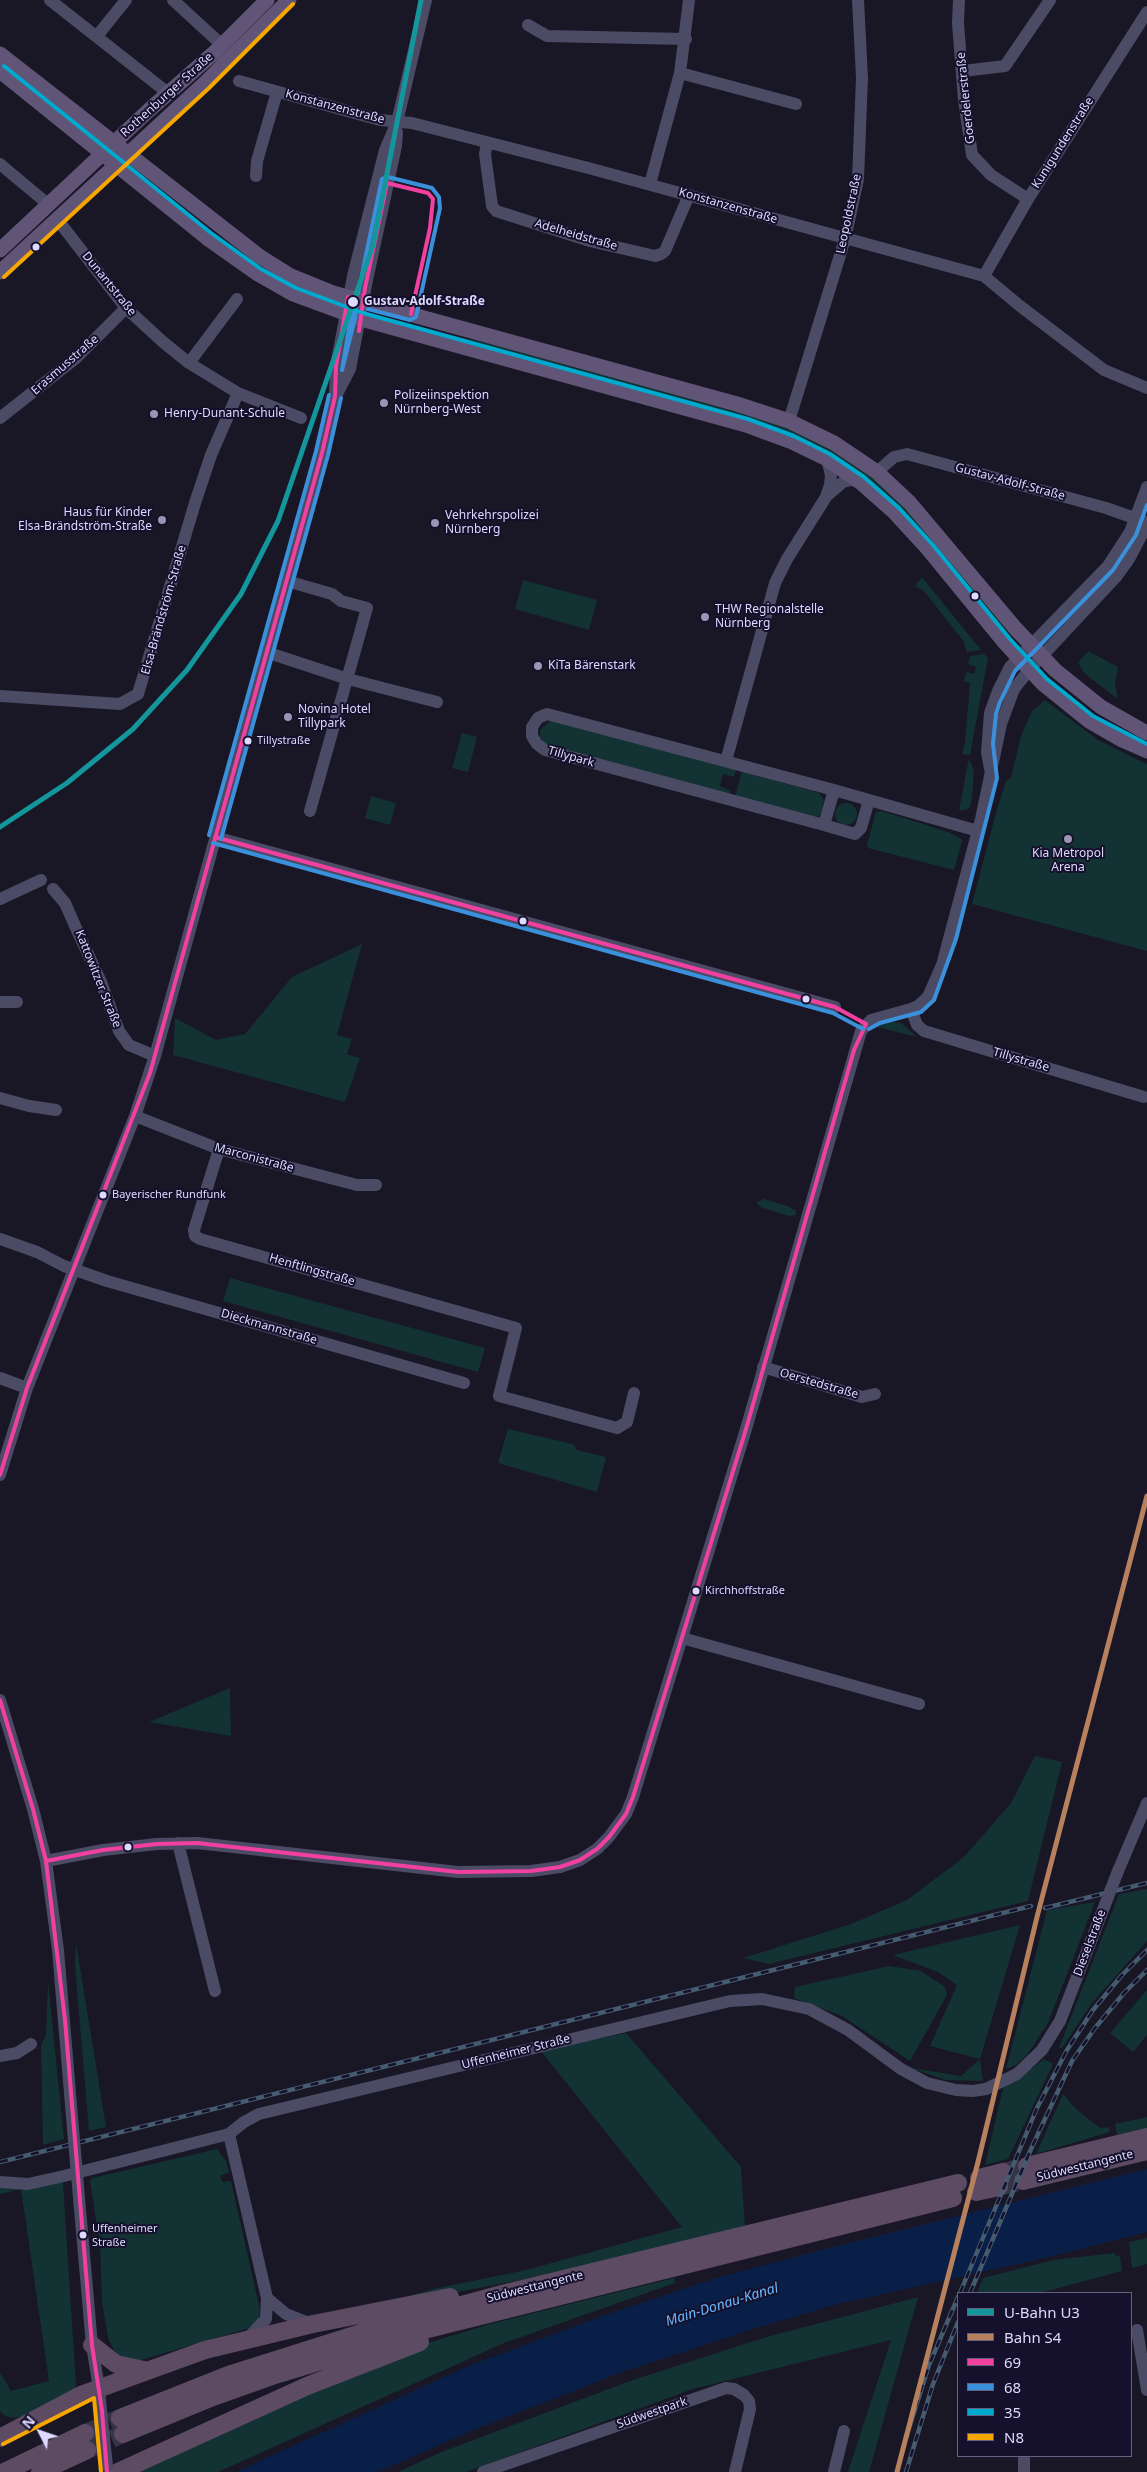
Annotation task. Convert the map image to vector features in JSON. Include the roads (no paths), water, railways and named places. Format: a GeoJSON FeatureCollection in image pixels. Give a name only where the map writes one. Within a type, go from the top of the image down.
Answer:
{"type":"FeatureCollection","features":[{"type":"Feature","properties":{"kind":"highway","name":"Südwesttangente"},"geometry":{"type":"LineString","coordinates":[[1147,2137],[1025,2174],[1147,2151]]}},
{"type":"Feature","properties":{"kind":"highway"},"geometry":{"type":"LineString","coordinates":[[978,2185],[1001,2180]]}},
{"type":"Feature","properties":{"kind":"highway","name":"Südwesttangente"},"geometry":{"type":"LineString","coordinates":[[956,2190],[522,2304],[314,2363],[121,2426],[204,2384],[269,2361],[367,2331],[502,2294],[956,2190]]}},
{"type":"Feature","properties":{"kind":"highway"},"geometry":{"type":"LineString","coordinates":[[1,2434],[100,2394],[144,2370],[205,2350],[248,2338],[312,2324],[467,2294],[502,2294]]}},
{"type":"Feature","properties":{"kind":"highway"},"geometry":{"type":"LineString","coordinates":[[111,2470],[328,2377],[522,2304]]}},
{"type":"Feature","properties":{"kind":"highway"},"geometry":{"type":"LineString","coordinates":[[92,2345],[123,2367],[144,2370]]}},
{"type":"Feature","properties":{"kind":"highway"},"geometry":{"type":"LineString","coordinates":[[4,2472],[86,2441],[40,2472]]}},
{"type":"Feature","properties":{"kind":"main road","name":"Rothenburger Straße"},"geometry":{"type":"LineString","coordinates":[[0,250],[168,92],[222,45],[267,0]]}},
{"type":"Feature","properties":{"kind":"main road","name":"Rothenburger Straße"},"geometry":{"type":"LineString","coordinates":[[0,272],[222,67],[288,0]]}},
{"type":"Feature","properties":{"kind":"main road"},"geometry":{"type":"LineString","coordinates":[[0,54],[269,263],[314,286],[730,402],[789,421],[834,443],[877,472],[919,512],[1036,652],[1090,700],[1119,719],[1147,733]]}},
{"type":"Feature","properties":{"kind":"main road"},"geometry":{"type":"LineString","coordinates":[[0,71],[207,238],[258,274],[304,299],[361,319],[739,423],[787,440],[827,459],[856,479],[885,503],[909,527],[1018,658],[1060,699],[1089,721],[1128,743],[1147,751]]}},
{"type":"Feature","properties":{"kind":"street"},"geometry":{"type":"LineString","coordinates":[[50,0],[168,92]]}},
{"type":"Feature","properties":{"kind":"street"},"geometry":{"type":"LineString","coordinates":[[97,36],[126,0]]}},
{"type":"Feature","properties":{"kind":"street"},"geometry":{"type":"LineString","coordinates":[[173,0],[222,45]]}},
{"type":"Feature","properties":{"kind":"street"},"geometry":{"type":"LineString","coordinates":[[336,396],[336,366],[346,314],[356,299],[396,146],[397,122],[426,0]]}},
{"type":"Feature","properties":{"kind":"street"},"geometry":{"type":"LineString","coordinates":[[650,184],[680,73],[686,39],[689,0]]}},
{"type":"Feature","properties":{"kind":"street","name":"Leopoldstraße"},"geometry":{"type":"LineString","coordinates":[[789,421],[846,239],[858,170],[862,78],[858,0]]}},
{"type":"Feature","properties":{"kind":"street","name":"Goerdelerstraße"},"geometry":{"type":"LineString","coordinates":[[959,0],[958,23],[968,137],[972,155],[991,175],[1028,199]]}},
{"type":"Feature","properties":{"kind":"street"},"geometry":{"type":"LineString","coordinates":[[963,71],[1006,66],[1050,0]]}},
{"type":"Feature","properties":{"kind":"street","name":"Kunigundenstraße"},"geometry":{"type":"LineString","coordinates":[[984,276],[1028,199],[1147,12]]}},
{"type":"Feature","properties":{"kind":"street"},"geometry":{"type":"LineString","coordinates":[[528,25],[547,36],[686,39]]}},
{"type":"Feature","properties":{"kind":"street"},"geometry":{"type":"LineString","coordinates":[[680,73],[796,104]]}},
{"type":"Feature","properties":{"kind":"street","name":"Konstanzenstraße"},"geometry":{"type":"LineString","coordinates":[[239,81],[650,184],[984,276],[1104,370],[1147,388]]}},
{"type":"Feature","properties":{"kind":"street","name":"Konstanzenstraße"},"geometry":{"type":"LineString","coordinates":[[256,176],[257,162],[277,92]]}},
{"type":"Feature","properties":{"kind":"street","name":"Adelheidstraße"},"geometry":{"type":"LineString","coordinates":[[487,143],[485,154],[492,206],[496,211],[590,240],[655,256],[661,254],[665,251],[689,195]]}},
{"type":"Feature","properties":{"kind":"street"},"geometry":{"type":"LineString","coordinates":[[0,164],[49,205]]}},
{"type":"Feature","properties":{"kind":"street","name":"Dunantstraße"},"geometry":{"type":"LineString","coordinates":[[57,219],[126,308],[189,363],[238,393],[301,418]]}},
{"type":"Feature","properties":{"kind":"street"},"geometry":{"type":"LineString","coordinates":[[189,363],[237,299]]}},
{"type":"Feature","properties":{"kind":"street"},"geometry":{"type":"LineString","coordinates":[[0,1475],[27,1388],[135,1116],[155,1056],[287,581],[336,396],[350,369],[361,319],[356,299]]}},
{"type":"Feature","properties":{"kind":"street","name":"Erasmusstraße"},"geometry":{"type":"LineString","coordinates":[[0,418],[76,358],[126,308]]}},
{"type":"Feature","properties":{"kind":"street","name":"Elsa-Brändström-Straße"},"geometry":{"type":"LineString","coordinates":[[0,696],[120,704],[138,694],[195,503],[212,455],[238,393]]}},
{"type":"Feature","properties":{"kind":"street","name":"Gustav-Adolf-Straße"},"geometry":{"type":"LineString","coordinates":[[877,472],[894,457],[907,454],[1097,505],[1143,522]]}},
{"type":"Feature","properties":{"kind":"street"},"geometry":{"type":"LineString","coordinates":[[826,497],[831,475],[827,459]]}},
{"type":"Feature","properties":{"kind":"street"},"geometry":{"type":"LineString","coordinates":[[726,761],[775,583],[787,559],[826,497],[843,482],[856,479]]}},
{"type":"Feature","properties":{"kind":"street"},"geometry":{"type":"LineString","coordinates":[[991,776],[987,752],[990,712],[1004,678],[1018,658],[1036,652],[1116,577],[1129,559],[1143,522],[1147,487]]}},
{"type":"Feature","properties":{"kind":"street"},"geometry":{"type":"LineString","coordinates":[[287,581],[332,594],[341,601],[367,608],[310,811]]}},
{"type":"Feature","properties":{"kind":"street"},"geometry":{"type":"LineString","coordinates":[[266,652],[348,679],[437,702]]}},
{"type":"Feature","properties":{"kind":"street"},"geometry":{"type":"LineString","coordinates":[[46,1861],[103,1850],[178,1843],[224,1845],[471,1873],[530,1871],[570,1864],[597,1849],[609,1837],[626,1814],[633,1797],[746,1429],[807,1223],[848,1070],[861,1031],[866,1024],[878,1017],[918,1006],[928,997],[938,977],[978,831],[1008,703],[1018,682],[1029,670],[1036,652]]}},
{"type":"Feature","properties":{"kind":"street","name":"Tillypark"},"geometry":{"type":"LineString","coordinates":[[869,800],[861,828],[854,834],[545,750],[537,744],[532,736],[532,727],[538,718],[547,714],[834,790],[978,831]]}},
{"type":"Feature","properties":{"kind":"street"},"geometry":{"type":"LineString","coordinates":[[824,825],[834,790]]}},
{"type":"Feature","properties":{"kind":"street"},"geometry":{"type":"LineString","coordinates":[[215,837],[835,1007]]}},
{"type":"Feature","properties":{"kind":"street"},"geometry":{"type":"LineString","coordinates":[[0,900],[41,880]]}},
{"type":"Feature","properties":{"kind":"street","name":"Kattowitzer Straße"},"geometry":{"type":"LineString","coordinates":[[53,889],[65,903],[101,982],[119,1031],[129,1044],[155,1056]]}},
{"type":"Feature","properties":{"kind":"street"},"geometry":{"type":"LineString","coordinates":[[0,1002],[17,1002]]}},
{"type":"Feature","properties":{"kind":"street","name":"Tillystraße"},"geometry":{"type":"LineString","coordinates":[[911,1009],[917,1025],[924,1031],[1144,1097]]}},
{"type":"Feature","properties":{"kind":"street"},"geometry":{"type":"LineString","coordinates":[[0,1098],[29,1106],[56,1110]]}},
{"type":"Feature","properties":{"kind":"street","name":"Marconistraße"},"geometry":{"type":"LineString","coordinates":[[135,1116],[219,1149],[357,1185],[376,1185]]}},
{"type":"Feature","properties":{"kind":"street","name":"Henftlingstraße"},"geometry":{"type":"LineString","coordinates":[[219,1149],[194,1230],[195,1236],[200,1239],[516,1328],[499,1396],[617,1428],[627,1422],[634,1393]]}},
{"type":"Feature","properties":{"kind":"street","name":"Dieckmannstraße"},"geometry":{"type":"LineString","coordinates":[[0,1239],[37,1252],[74,1270],[464,1383]]}},
{"type":"Feature","properties":{"kind":"street","name":"Oerstedstraße"},"geometry":{"type":"LineString","coordinates":[[763,1367],[784,1375],[862,1397],[875,1394]]}},
{"type":"Feature","properties":{"kind":"street"},"geometry":{"type":"LineString","coordinates":[[0,1378],[27,1388]]}},
{"type":"Feature","properties":{"kind":"street"},"geometry":{"type":"LineString","coordinates":[[682,1638],[919,1704]]}},
{"type":"Feature","properties":{"kind":"street"},"geometry":{"type":"LineString","coordinates":[[0,1700],[33,1810],[46,1861],[61,1976],[78,2198],[92,2345],[111,2470]]}},
{"type":"Feature","properties":{"kind":"street","name":"Dieselstraße"},"geometry":{"type":"LineString","coordinates":[[1017,2074],[1042,2050],[1060,2020],[1118,1871],[1147,1803]]}},
{"type":"Feature","properties":{"kind":"street"},"geometry":{"type":"LineString","coordinates":[[178,1843],[215,1991]]}},
{"type":"Feature","properties":{"kind":"street","name":"Uffenheimer Straße"},"geometry":{"type":"LineString","coordinates":[[0,2182],[28,2184],[229,2134],[258,2114],[738,2000],[762,1999],[809,2009],[848,2030],[901,2069],[937,2085],[956,2090],[974,2091],[999,2084],[1017,2074]]}},
{"type":"Feature","properties":{"kind":"street"},"geometry":{"type":"LineString","coordinates":[[0,2056],[17,2053],[31,2044]]}},
{"type":"Feature","properties":{"kind":"street"},"geometry":{"type":"LineString","coordinates":[[229,2134],[267,2298],[266,2319],[248,2338]]}},
{"type":"Feature","properties":{"kind":"street"},"geometry":{"type":"LineString","coordinates":[[267,2298],[286,2314],[312,2324]]}},
{"type":"Feature","properties":{"kind":"street"},"geometry":{"type":"LineString","coordinates":[[1138,2329],[1147,2390]]}},
{"type":"Feature","properties":{"kind":"street","name":"Südwestpark"},"geometry":{"type":"LineString","coordinates":[[483,2472],[726,2388],[734,2389],[744,2395],[749,2401],[750,2409],[735,2472]]}},
{"type":"Feature","properties":{"kind":"street"},"geometry":{"type":"LineString","coordinates":[[834,2472],[844,2431]]}},
{"type":"Feature","properties":{"kind":"street"},"geometry":{"type":"LineString","coordinates":[[1024,2457],[1024,2472]]}},
{"type":"Feature","properties":{"kind":"water","name":"Main-Donau-Kanal"},"geometry":{"type":"Polygon","coordinates":[[[1147,2169],[1147,2232],[1049,2257],[838,2304],[753,2329],[625,2371],[466,2433],[378,2472],[236,2472],[466,2367],[608,2314],[720,2277],[1147,2169]]]}},
{"type":"Feature","properties":{"kind":"tunnel"},"geometry":{"type":"LineString","coordinates":[[1003,2172],[1027,2166]]}},
{"type":"Feature","properties":{"kind":"tunnel"},"geometry":{"type":"LineString","coordinates":[[999,2187],[1023,2181]]}},
{"type":"Feature","properties":{"kind":"tunnel"},"geometry":{"type":"LineString","coordinates":[[85,2433],[120,2418]]}},
{"type":"Feature","properties":{"kind":"tunnel"},"geometry":{"type":"LineString","coordinates":[[87,2450],[123,2434]]}},
{"type":"Feature","properties":{"kind":"railway"},"geometry":{"type":"LineString","coordinates":[[1045,1908],[1147,1883]]}},
{"type":"Feature","properties":{"kind":"railway"},"geometry":{"type":"LineString","coordinates":[[0,2162],[1031,1906]]}},
{"type":"Feature","properties":{"kind":"railway"},"geometry":{"type":"LineString","coordinates":[[960,2292],[1037,2108],[1067,2050],[1093,2010],[1122,1975],[1147,1950]]}},
{"type":"Feature","properties":{"kind":"railway"},"geometry":{"type":"LineString","coordinates":[[970,2292],[1031,2149],[1072,2061],[1095,2028],[1124,1993],[1147,1970]]}},
{"type":"Feature","properties":{"kind":"railway"},"geometry":{"type":"LineString","coordinates":[[906,2438],[929,2365],[957,2299]]}},
{"type":"Feature","properties":{"kind":"railway"},"geometry":{"type":"LineString","coordinates":[[906,2472],[933,2384],[957,2324]]}},
{"type":"Feature","properties":{"kind":"metro line","name":"U3"},"geometry":{"type":"LineString","coordinates":[[0,827],[67,783],[133,729],[187,670],[241,594],[278,521],[373,245],[421,0]]}},
{"type":"Feature","properties":{"kind":"rail line","name":"S4"},"geometry":{"type":"LineString","coordinates":[[897,2472],[978,2162],[1037,1917],[1147,1496]]}},
{"type":"Feature","properties":{"kind":"place","name":"Gustav-Adolf-Straße"},"geometry":{"type":"Point","coordinates":[353,302]}},
{"type":"Feature","properties":{"kind":"place","name":"Polizeiinspektion Nürnberg-West"},"geometry":{"type":"Point","coordinates":[384,403]}},
{"type":"Feature","properties":{"kind":"place","name":"Henry-Dunant-Schule"},"geometry":{"type":"Point","coordinates":[154,414]}},
{"type":"Feature","properties":{"kind":"place","name":"Haus für Kinder Elsa-Brändström-Straße"},"geometry":{"type":"Point","coordinates":[162,520]}},
{"type":"Feature","properties":{"kind":"place","name":"Vehrkehrspolizei Nürnberg"},"geometry":{"type":"Point","coordinates":[435,523]}},
{"type":"Feature","properties":{"kind":"place","name":"THW Regionalstelle Nürnberg"},"geometry":{"type":"Point","coordinates":[705,617]}},
{"type":"Feature","properties":{"kind":"place","name":"KiTa Bärenstark"},"geometry":{"type":"Point","coordinates":[538,666]}},
{"type":"Feature","properties":{"kind":"place","name":"Novina Hotel Tillypark"},"geometry":{"type":"Point","coordinates":[288,717]}},
{"type":"Feature","properties":{"kind":"place","name":"Tillystraße"},"geometry":{"type":"Point","coordinates":[248,741]}},
{"type":"Feature","properties":{"kind":"place","name":"Kia Metropol Arena"},"geometry":{"type":"Point","coordinates":[1068,839]}},
{"type":"Feature","properties":{"kind":"place","name":"Bayerischer Rundfunk"},"geometry":{"type":"Point","coordinates":[103,1195]}},
{"type":"Feature","properties":{"kind":"place","name":"Kirchhoffstraße"},"geometry":{"type":"Point","coordinates":[696,1591]}},
{"type":"Feature","properties":{"kind":"place","name":"Uffenheimer Straße"},"geometry":{"type":"Point","coordinates":[83,2235]}}]}
